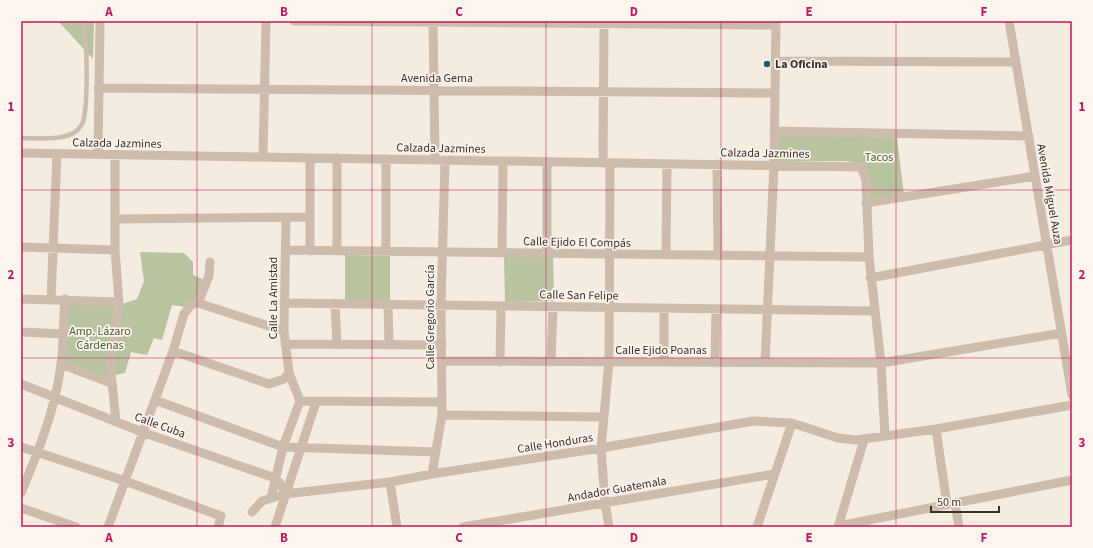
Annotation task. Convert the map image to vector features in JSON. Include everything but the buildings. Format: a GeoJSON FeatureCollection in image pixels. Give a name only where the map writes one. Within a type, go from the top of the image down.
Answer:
{"type":"FeatureCollection","features":[{"type":"Feature","properties":{"kind":"street"},"geometry":{"type":"LineString","coordinates":[[98,154],[100,21]]}},
{"type":"Feature","properties":{"kind":"street"},"geometry":{"type":"LineString","coordinates":[[264,157],[266,21]]}},
{"type":"Feature","properties":{"kind":"street"},"geometry":{"type":"LineString","coordinates":[[294,21],[776,23],[774,165],[768,256],[765,363]]}},
{"type":"Feature","properties":{"kind":"street","name":"Avenida Miguel Auza"},"geometry":{"type":"LineString","coordinates":[[1009,21],[1072,395]]}},
{"type":"Feature","properties":{"kind":"street"},"geometry":{"type":"LineString","coordinates":[[433,22],[435,160]]}},
{"type":"Feature","properties":{"kind":"street"},"geometry":{"type":"LineString","coordinates":[[604,22],[603,91],[607,163],[610,307],[609,362],[602,417],[601,448],[605,503],[609,527]]}},
{"type":"Feature","properties":{"kind":"street"},"geometry":{"type":"LineString","coordinates":[[775,61],[1016,62]]}},
{"type":"Feature","properties":{"kind":"street","name":"Avenida Gema"},"geometry":{"type":"LineString","coordinates":[[98,88],[775,92]]}},
{"type":"Feature","properties":{"kind":"street"},"geometry":{"type":"LineString","coordinates":[[774,131],[1028,136]]}},
{"type":"Feature","properties":{"kind":"street","name":"Calzada Jazmines"},"geometry":{"type":"LineString","coordinates":[[21,153],[861,167],[866,180],[866,203]]}},
{"type":"Feature","properties":{"kind":"street"},"geometry":{"type":"LineString","coordinates":[[51,299],[58,154]]}},
{"type":"Feature","properties":{"kind":"street"},"geometry":{"type":"LineString","coordinates":[[115,155],[114,219],[119,302],[110,362],[116,422]]}},
{"type":"Feature","properties":{"kind":"street"},"geometry":{"type":"LineString","coordinates":[[310,158],[310,251]]}},
{"type":"Feature","properties":{"kind":"street"},"geometry":{"type":"LineString","coordinates":[[337,158],[337,251]]}},
{"type":"Feature","properties":{"kind":"street"},"geometry":{"type":"LineString","coordinates":[[386,159],[386,252]]}},
{"type":"Feature","properties":{"kind":"street","name":"Calle Gregorio García"},"geometry":{"type":"LineString","coordinates":[[432,474],[442,415],[441,305],[445,160]]}},
{"type":"Feature","properties":{"kind":"street"},"geometry":{"type":"LineString","coordinates":[[502,253],[504,161]]}},
{"type":"Feature","properties":{"kind":"street"},"geometry":{"type":"LineString","coordinates":[[548,162],[548,254]]}},
{"type":"Feature","properties":{"kind":"street"},"geometry":{"type":"LineString","coordinates":[[666,255],[667,164]]}},
{"type":"Feature","properties":{"kind":"street"},"geometry":{"type":"LineString","coordinates":[[717,164],[718,256]]}},
{"type":"Feature","properties":{"kind":"street"},"geometry":{"type":"LineString","coordinates":[[885,436],[881,364],[868,258],[866,203],[1035,176]]}},
{"type":"Feature","properties":{"kind":"street"},"geometry":{"type":"LineString","coordinates":[[114,219],[309,217]]}},
{"type":"Feature","properties":{"kind":"street","name":"Calle La Amistad"},"geometry":{"type":"LineString","coordinates":[[286,218],[284,331],[289,373],[300,401]]}},
{"type":"Feature","properties":{"kind":"street"},"geometry":{"type":"LineString","coordinates":[[870,278],[1072,240]]}},
{"type":"Feature","properties":{"kind":"street"},"geometry":{"type":"LineString","coordinates":[[21,247],[115,250]]}},
{"type":"Feature","properties":{"kind":"street","name":"Calle Ejido El Compás"},"geometry":{"type":"LineString","coordinates":[[286,250],[868,258]]}},
{"type":"Feature","properties":{"kind":"street"},"geometry":{"type":"LineString","coordinates":[[108,527],[173,351],[184,314],[195,304],[209,276],[210,262]]}},
{"type":"Feature","properties":{"kind":"street"},"geometry":{"type":"LineString","coordinates":[[21,299],[64,299],[119,302]]}},
{"type":"Feature","properties":{"kind":"street"},"geometry":{"type":"LineString","coordinates":[[21,493],[37,453],[55,398],[61,364],[64,299]]}},
{"type":"Feature","properties":{"kind":"street","name":"Calle San Felipe"},"geometry":{"type":"LineString","coordinates":[[284,303],[874,311]]}},
{"type":"Feature","properties":{"kind":"street"},"geometry":{"type":"LineString","coordinates":[[336,303],[338,345]]}},
{"type":"Feature","properties":{"kind":"street"},"geometry":{"type":"LineString","coordinates":[[195,304],[284,331]]}},
{"type":"Feature","properties":{"kind":"street"},"geometry":{"type":"LineString","coordinates":[[388,304],[389,345]]}},
{"type":"Feature","properties":{"kind":"street"},"geometry":{"type":"LineString","coordinates":[[500,362],[501,306]]}},
{"type":"Feature","properties":{"kind":"street"},"geometry":{"type":"LineString","coordinates":[[551,362],[554,306]]}},
{"type":"Feature","properties":{"kind":"street"},"geometry":{"type":"LineString","coordinates":[[664,308],[664,362]]}},
{"type":"Feature","properties":{"kind":"street"},"geometry":{"type":"LineString","coordinates":[[715,363],[716,308]]}},
{"type":"Feature","properties":{"kind":"street"},"geometry":{"type":"LineString","coordinates":[[21,332],[63,334]]}},
{"type":"Feature","properties":{"kind":"street","name":"Calle Ejido Poanas"},"geometry":{"type":"LineString","coordinates":[[442,361],[881,364],[1062,333]]}},
{"type":"Feature","properties":{"kind":"street"},"geometry":{"type":"LineString","coordinates":[[285,344],[442,345]]}},
{"type":"Feature","properties":{"kind":"street"},"geometry":{"type":"LineString","coordinates":[[173,351],[269,384],[284,380],[289,373]]}},
{"type":"Feature","properties":{"kind":"street"},"geometry":{"type":"LineString","coordinates":[[61,364],[111,384]]}},
{"type":"Feature","properties":{"kind":"street","name":"Calle Cuba"},"geometry":{"type":"LineString","coordinates":[[21,384],[142,432],[272,477],[276,480]]}},
{"type":"Feature","properties":{"kind":"street"},"geometry":{"type":"LineString","coordinates":[[155,400],[283,447],[436,452]]}},
{"type":"Feature","properties":{"kind":"street"},"geometry":{"type":"LineString","coordinates":[[271,498],[283,447],[300,401],[442,402]]}},
{"type":"Feature","properties":{"kind":"street"},"geometry":{"type":"LineString","coordinates":[[275,527],[316,402]]}},
{"type":"Feature","properties":{"kind":"street","name":"Calle Honduras"},"geometry":{"type":"LineString","coordinates":[[252,512],[262,501],[285,494],[390,482],[432,474],[601,448],[753,421],[792,423],[838,438],[864,440],[1072,405]]}},
{"type":"Feature","properties":{"kind":"street"},"geometry":{"type":"LineString","coordinates":[[442,415],[602,417]]}},
{"type":"Feature","properties":{"kind":"street"},"geometry":{"type":"LineString","coordinates":[[756,527],[792,423]]}},
{"type":"Feature","properties":{"kind":"street"},"geometry":{"type":"LineString","coordinates":[[936,429],[951,504],[960,527]]}},
{"type":"Feature","properties":{"kind":"street"},"geometry":{"type":"LineString","coordinates":[[864,440],[838,526],[1072,480]]}},
{"type":"Feature","properties":{"kind":"street"},"geometry":{"type":"LineString","coordinates":[[21,447],[125,481],[221,516],[218,527]]}},
{"type":"Feature","properties":{"kind":"street","name":"Andador Guatemala"},"geometry":{"type":"LineString","coordinates":[[463,527],[485,525],[774,474]]}},
{"type":"Feature","properties":{"kind":"street"},"geometry":{"type":"LineString","coordinates":[[276,480],[280,483],[285,494]]}},
{"type":"Feature","properties":{"kind":"street"},"geometry":{"type":"LineString","coordinates":[[390,482],[397,527]]}},
{"type":"Feature","properties":{"kind":"street"},"geometry":{"type":"LineString","coordinates":[[21,508],[76,527]]}},
{"type":"Feature","properties":{"kind":"lane"},"geometry":{"type":"LineString","coordinates":[[21,138],[68,136],[77,131],[82,123],[86,82],[86,44],[82,21]]}},
{"type":"Feature","properties":{"kind":"green space"},"geometry":{"type":"Polygon","coordinates":[[[58,21],[94,21],[93,59],[58,21]]]}},
{"type":"Feature","properties":{"kind":"green space","name":"Tacos"},"geometry":{"type":"Polygon","coordinates":[[[777,134],[897,138],[904,195],[867,201],[868,181],[855,163],[847,161],[776,162],[777,134]]]}},
{"type":"Feature","properties":{"kind":"green space","name":"Amp. Lázaro Cárdenas"},"geometry":{"type":"Polygon","coordinates":[[[140,252],[184,253],[193,262],[193,275],[204,280],[195,300],[185,307],[172,305],[162,340],[154,338],[147,355],[131,352],[125,373],[106,377],[64,361],[67,302],[122,304],[137,299],[144,281],[140,252]]]}},
{"type":"Feature","properties":{"kind":"green space"},"geometry":{"type":"Polygon","coordinates":[[[345,255],[390,256],[390,303],[345,303],[345,255]]]}},
{"type":"Feature","properties":{"kind":"green space"},"geometry":{"type":"Polygon","coordinates":[[[553,255],[554,301],[505,302],[504,257],[553,255]]]}},
{"type":"Feature","properties":{"kind":"place","name":"La Oficina"},"geometry":{"type":"Point","coordinates":[767,64]}}]}
